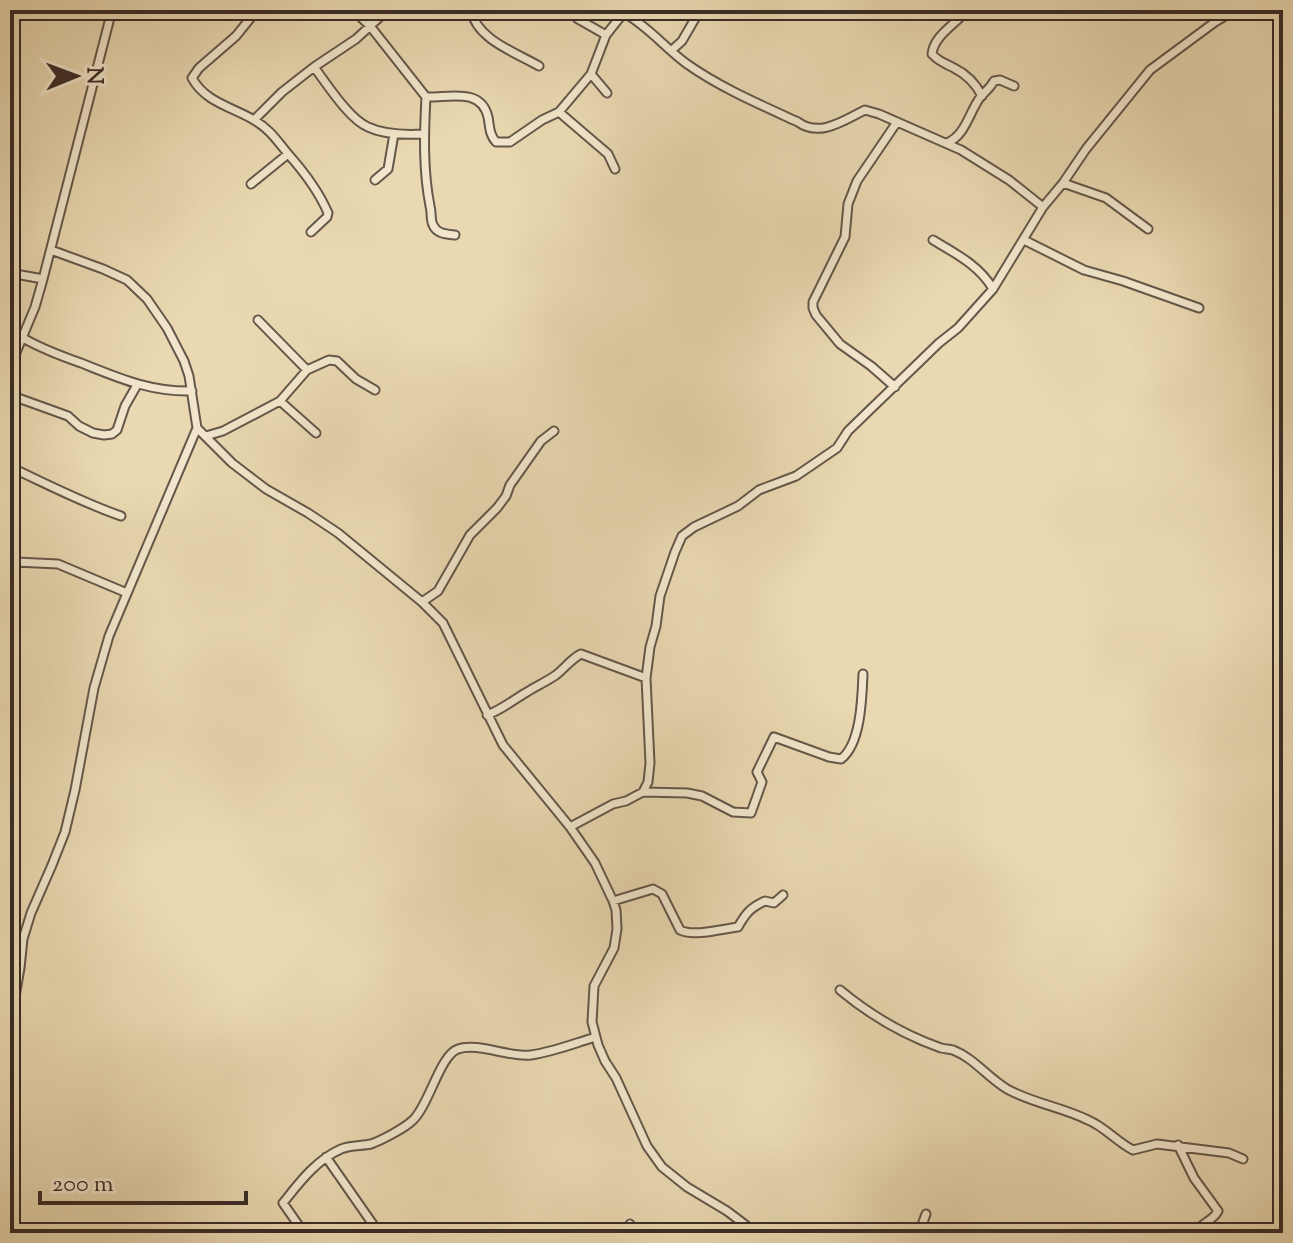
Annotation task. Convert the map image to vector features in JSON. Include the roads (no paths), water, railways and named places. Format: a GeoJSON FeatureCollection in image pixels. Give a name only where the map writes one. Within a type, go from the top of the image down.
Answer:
{"type":"FeatureCollection","features":[{"type":"Feature","properties":{"kind":"street"},"geometry":{"type":"LineString","coordinates":[[10,367],[43,279],[112,10]]}},
{"type":"Feature","properties":{"kind":"street"},"geometry":{"type":"LineString","coordinates":[[257,10],[236,36],[199,68],[192,78],[214,102],[234,108],[275,135],[301,167],[328,213],[311,232]]}},
{"type":"Feature","properties":{"kind":"street"},"geometry":{"type":"LineString","coordinates":[[353,10],[370,26],[426,97],[425,180],[431,220],[434,228],[441,233],[455,235]]}},
{"type":"Feature","properties":{"kind":"street"},"geometry":{"type":"LineString","coordinates":[[254,120],[282,92],[391,10]]}},
{"type":"Feature","properties":{"kind":"street"},"geometry":{"type":"LineString","coordinates":[[471,10],[484,35],[539,66]]}},
{"type":"Feature","properties":{"kind":"street"},"geometry":{"type":"LineString","coordinates":[[569,10],[578,19],[606,35]]}},
{"type":"Feature","properties":{"kind":"street"},"geometry":{"type":"LineString","coordinates":[[672,50],[682,41],[700,10]]}},
{"type":"Feature","properties":{"kind":"street"},"geometry":{"type":"LineString","coordinates":[[967,10],[944,32],[933,47],[932,54],[966,76],[982,96]]}},
{"type":"Feature","properties":{"kind":"street"},"geometry":{"type":"LineString","coordinates":[[643,792],[648,782],[650,763],[646,678],[650,647],[660,596],[682,536],[738,506],[759,490],[796,476],[837,448],[848,431],[958,328],[993,289],[1043,207],[1150,70],[1235,10]]}},
{"type":"Feature","properties":{"kind":"street"},"geometry":{"type":"LineString","coordinates":[[426,97],[456,95],[477,100],[488,115],[491,137],[496,142],[510,142],[559,112],[591,74],[606,35],[625,12],[687,63],[744,97],[806,127],[819,129],[841,123],[865,110],[879,114],[961,150],[1009,180],[1043,207]]}},
{"type":"Feature","properties":{"kind":"street"},"geometry":{"type":"LineString","coordinates":[[314,67],[350,113],[365,126],[394,134],[424,134]]}},
{"type":"Feature","properties":{"kind":"street"},"geometry":{"type":"LineString","coordinates":[[591,74],[607,93]]}},
{"type":"Feature","properties":{"kind":"street"},"geometry":{"type":"LineString","coordinates":[[947,143],[957,139],[982,96],[997,80],[1014,86]]}},
{"type":"Feature","properties":{"kind":"street"},"geometry":{"type":"LineString","coordinates":[[559,112],[608,154],[615,169]]}},
{"type":"Feature","properties":{"kind":"street"},"geometry":{"type":"LineString","coordinates":[[895,387],[840,344],[816,315],[813,302],[845,237],[848,204],[857,181],[897,122]]}},
{"type":"Feature","properties":{"kind":"street"},"geometry":{"type":"LineString","coordinates":[[375,180],[388,169],[394,134]]}},
{"type":"Feature","properties":{"kind":"street"},"geometry":{"type":"LineString","coordinates":[[957,139],[961,150]]}},
{"type":"Feature","properties":{"kind":"street"},"geometry":{"type":"LineString","coordinates":[[251,184],[288,154]]}},
{"type":"Feature","properties":{"kind":"street"},"geometry":{"type":"LineString","coordinates":[[1063,183],[1106,198],[1148,229]]}},
{"type":"Feature","properties":{"kind":"street"},"geometry":{"type":"LineString","coordinates":[[933,240],[980,271],[993,289]]}},
{"type":"Feature","properties":{"kind":"street"},"geometry":{"type":"LineString","coordinates":[[1024,240],[1084,270],[1199,308]]}},
{"type":"Feature","properties":{"kind":"street"},"geometry":{"type":"LineString","coordinates":[[10,1026],[23,939],[65,832],[94,688],[109,636],[197,428],[189,376],[177,345],[147,299],[127,280],[51,250]]}},
{"type":"Feature","properties":{"kind":"street"},"geometry":{"type":"LineString","coordinates":[[10,273],[43,279]]}},
{"type":"Feature","properties":{"kind":"street"},"geometry":{"type":"LineString","coordinates":[[258,320],[307,370]]}},
{"type":"Feature","properties":{"kind":"street"},"geometry":{"type":"LineString","coordinates":[[23,338],[43,350],[137,385],[177,392],[192,391]]}},
{"type":"Feature","properties":{"kind":"street"},"geometry":{"type":"LineString","coordinates":[[206,436],[223,431],[280,401],[307,370],[329,360],[337,361],[356,379],[375,390]]}},
{"type":"Feature","properties":{"kind":"street"},"geometry":{"type":"LineString","coordinates":[[10,393],[68,416],[93,433],[104,435],[117,430],[125,406],[137,385]]}},
{"type":"Feature","properties":{"kind":"street"},"geometry":{"type":"LineString","coordinates":[[280,401],[316,433]]}},
{"type":"Feature","properties":{"kind":"street"},"geometry":{"type":"LineString","coordinates":[[197,428],[243,472],[338,533],[443,623],[503,745],[570,827],[595,863],[613,901],[617,929],[614,948],[594,986],[592,1022],[605,1061],[647,1146],[662,1167],[687,1187],[756,1233]]}},
{"type":"Feature","properties":{"kind":"street"},"geometry":{"type":"LineString","coordinates":[[422,602],[438,591],[470,535],[497,508],[541,441],[554,431]]}},
{"type":"Feature","properties":{"kind":"street"},"geometry":{"type":"LineString","coordinates":[[10,467],[87,505],[121,516]]}},
{"type":"Feature","properties":{"kind":"street"},"geometry":{"type":"LineString","coordinates":[[10,615],[13,561],[58,564],[127,593]]}},
{"type":"Feature","properties":{"kind":"street"},"geometry":{"type":"LineString","coordinates":[[487,715],[504,708],[551,678],[565,668],[572,658],[581,654],[646,678]]}},
{"type":"Feature","properties":{"kind":"street"},"geometry":{"type":"LineString","coordinates":[[570,827],[643,792],[687,793],[702,796],[733,812],[751,813],[762,782],[757,772],[774,737],[829,757],[841,759],[845,756],[858,720],[863,674]]}},
{"type":"Feature","properties":{"kind":"street"},"geometry":{"type":"LineString","coordinates":[[613,901],[657,890],[680,930],[686,934],[738,927],[747,912],[765,901],[774,903],[783,895]]}},
{"type":"Feature","properties":{"kind":"street"},"geometry":{"type":"LineString","coordinates":[[10,968],[20,968]]}},
{"type":"Feature","properties":{"kind":"street"},"geometry":{"type":"LineString","coordinates":[[840,990],[879,1018],[973,1062],[994,1081],[1010,1090],[1089,1120],[1133,1150],[1157,1144],[1178,1145],[1229,1153],[1243,1159]]}},
{"type":"Feature","properties":{"kind":"street"},"geometry":{"type":"LineString","coordinates":[[304,1233],[283,1203],[326,1157],[343,1148],[383,1139],[414,1120],[448,1056],[457,1049],[469,1047],[529,1056],[596,1037]]}},
{"type":"Feature","properties":{"kind":"street"},"geometry":{"type":"LineString","coordinates":[[1178,1145],[1194,1178],[1218,1211],[1195,1233]]}},
{"type":"Feature","properties":{"kind":"street"},"geometry":{"type":"LineString","coordinates":[[326,1157],[379,1233]]}},
{"type":"Feature","properties":{"kind":"street"},"geometry":{"type":"LineString","coordinates":[[919,1233],[926,1214]]}},
{"type":"Feature","properties":{"kind":"street"},"geometry":{"type":"LineString","coordinates":[[625,1233],[630,1224]]}},
{"type":"Feature","properties":{"kind":"street"},"geometry":{"type":"LineString","coordinates":[[510,1233],[516,1230],[520,1233]]}}]}
